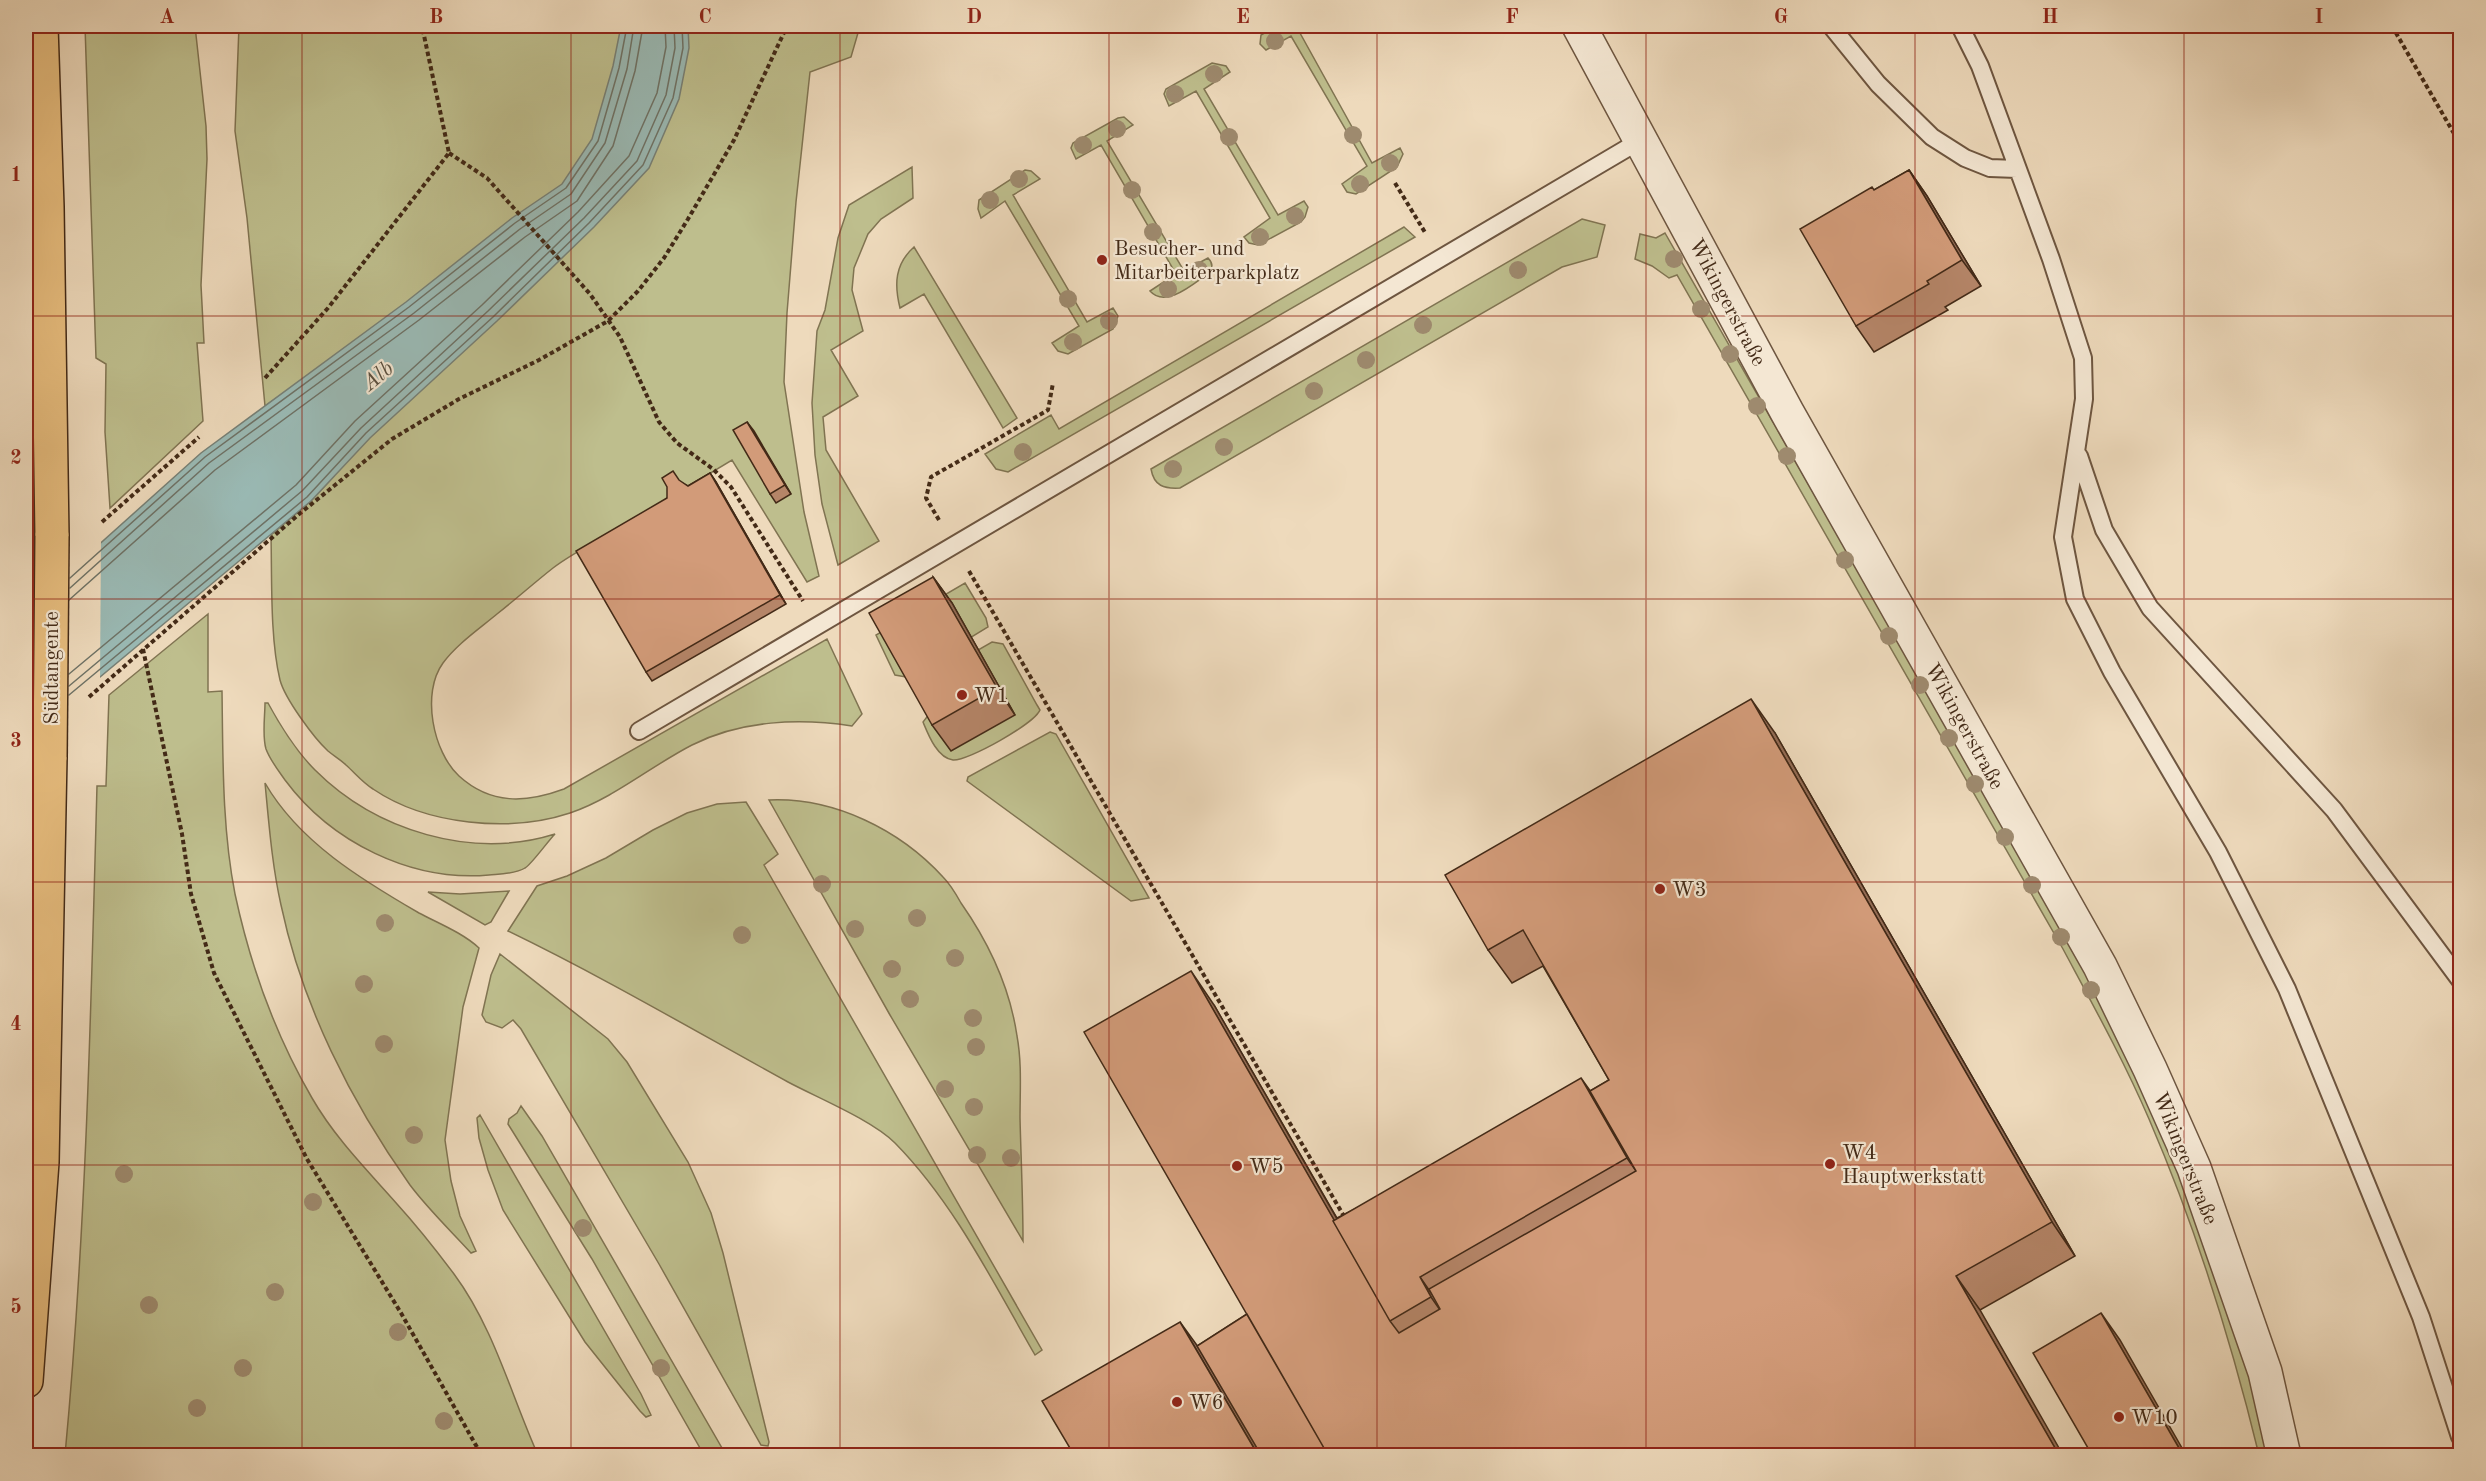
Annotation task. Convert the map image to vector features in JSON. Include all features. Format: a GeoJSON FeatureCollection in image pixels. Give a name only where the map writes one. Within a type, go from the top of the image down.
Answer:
{"type":"FeatureCollection","features":[{"type":"Feature","properties":{"kind":"highway","name":"Südtangente"},"geometry":{"type":"LineString","coordinates":[[26,1382],[42,1162],[50,757],[52,536],[48,219],[41,26]]}},
{"type":"Feature","properties":{"kind":"street","name":"Wikingerstraße"},"geometry":{"type":"LineString","coordinates":[[1579,26],[1787,412],[2100,966],[2150,1069],[2194,1168],[2265,1372],[2284,1455]]}},
{"type":"Feature","properties":{"kind":"lane"},"geometry":{"type":"LineString","coordinates":[[1833,26],[1878,84],[1932,137],[1965,158],[1990,168],[2017,169]]}},
{"type":"Feature","properties":{"kind":"lane"},"geometry":{"type":"LineString","coordinates":[[1960,26],[1980,66],[2051,259],[2083,358],[2084,399],[2063,537],[2075,599],[2112,672],[2218,852],[2287,989],[2421,1317],[2460,1437]]}},
{"type":"Feature","properties":{"kind":"lane"},"geometry":{"type":"LineString","coordinates":[[639,731],[1641,140]]}},
{"type":"Feature","properties":{"kind":"lane"},"geometry":{"type":"LineString","coordinates":[[2077,453],[2104,531],[2150,608],[2334,810],[2460,980]]}},
{"type":"Feature","properties":{"kind":"path"},"geometry":{"type":"LineString","coordinates":[[422,26],[449,153],[487,178],[591,294],[630,357],[660,422],[677,443],[712,469],[731,487],[801,598],[815,627]]}},
{"type":"Feature","properties":{"kind":"path"},"geometry":{"type":"LineString","coordinates":[[116,672],[298,515],[392,439],[459,399],[539,360],[608,321],[638,291],[664,258],[688,219],[734,140],[787,26]]}},
{"type":"Feature","properties":{"kind":"path"},"geometry":{"type":"LineString","coordinates":[[2392,26],[2460,144]]}},
{"type":"Feature","properties":{"kind":"path"},"geometry":{"type":"LineString","coordinates":[[265,378],[328,308],[449,153]]}},
{"type":"Feature","properties":{"kind":"path"},"geometry":{"type":"LineString","coordinates":[[1395,183],[1440,258]]}},
{"type":"Feature","properties":{"kind":"path"},"geometry":{"type":"LineString","coordinates":[[1053,383],[1048,410],[932,477],[926,498],[1350,1228]]}},
{"type":"Feature","properties":{"kind":"path"},"geometry":{"type":"LineString","coordinates":[[102,522],[199,437]]}},
{"type":"Feature","properties":{"kind":"path"},"geometry":{"type":"LineString","coordinates":[[143,649],[182,834],[191,894],[214,973],[307,1159],[483,1455]]}},
{"type":"Feature","properties":{"kind":"green space"},"geometry":{"type":"Polygon","coordinates":[[[85,26],[195,26],[206,126],[207,159],[201,285],[204,343],[197,343],[203,421],[110,508],[105,432],[106,364],[96,358],[85,26]]]}},
{"type":"Feature","properties":{"kind":"green space"},"geometry":{"type":"Polygon","coordinates":[[[239,26],[860,26],[851,57],[810,72],[787,313],[784,382],[804,512],[819,576],[807,582],[732,460],[560,563],[468,637],[443,663],[436,675],[432,706],[433,722],[442,752],[459,776],[484,792],[509,799],[536,797],[564,789],[827,639],[862,714],[852,726],[791,722],[730,730],[692,745],[586,807],[546,819],[495,824],[443,818],[394,801],[369,786],[322,745],[294,707],[280,680],[273,628],[271,535],[311,501],[334,476],[294,386],[265,406],[247,218],[235,131],[239,26]]]}},
{"type":"Feature","properties":{"kind":"green space"},"geometry":{"type":"Polygon","coordinates":[[[1277,26],[1310,26],[1300,33],[1372,163],[1400,148],[1403,154],[1397,167],[1356,194],[1347,192],[1342,184],[1367,166],[1291,36],[1266,50],[1260,44],[1261,35],[1277,26]]]}},
{"type":"Feature","properties":{"kind":"green space"},"geometry":{"type":"Polygon","coordinates":[[[1212,63],[1226,66],[1230,72],[1204,89],[1278,215],[1304,201],[1308,207],[1301,222],[1258,245],[1249,243],[1244,237],[1270,218],[1196,91],[1169,106],[1164,94],[1166,89],[1212,63]]]}},
{"type":"Feature","properties":{"kind":"green space"},"geometry":{"type":"Polygon","coordinates":[[[1124,117],[1133,125],[1107,141],[1184,271],[1208,258],[1212,264],[1209,273],[1172,296],[1157,296],[1150,291],[1176,274],[1101,145],[1076,159],[1071,148],[1073,143],[1118,118],[1124,117]]]}},
{"type":"Feature","properties":{"kind":"green space"},"geometry":{"type":"Polygon","coordinates":[[[912,167],[913,198],[881,219],[868,234],[854,268],[852,290],[863,331],[831,350],[858,396],[823,417],[826,450],[879,541],[838,565],[822,504],[815,455],[812,403],[817,331],[825,310],[838,238],[849,205],[912,167]]]}},
{"type":"Feature","properties":{"kind":"green space"},"geometry":{"type":"Polygon","coordinates":[[[1025,170],[1031,171],[1040,179],[1013,195],[1087,322],[1113,308],[1118,316],[1113,329],[1068,354],[1058,351],[1052,343],[1079,326],[1005,201],[981,218],[978,209],[979,200],[1025,170]]]}},
{"type":"Feature","properties":{"kind":"green space"},"geometry":{"type":"Polygon","coordinates":[[[1582,219],[1605,225],[1597,257],[1562,267],[1180,488],[1165,487],[1157,483],[1152,475],[1151,469],[1582,219]]]}},
{"type":"Feature","properties":{"kind":"green space"},"geometry":{"type":"Polygon","coordinates":[[[1404,227],[1415,237],[1008,472],[996,469],[985,454],[1051,415],[1059,429],[1404,227]]]}},
{"type":"Feature","properties":{"kind":"green space"},"geometry":{"type":"Polygon","coordinates":[[[1665,233],[2086,970],[2180,1164],[2244,1354],[2269,1455],[2259,1455],[2237,1369],[2197,1243],[2166,1160],[2119,1054],[2063,949],[1677,275],[1669,278],[1652,266],[1635,259],[1640,234],[1656,238],[1665,233]]]}},
{"type":"Feature","properties":{"kind":"green space"},"geometry":{"type":"Polygon","coordinates":[[[914,247],[1017,418],[1003,428],[924,294],[900,308],[897,291],[898,275],[903,260],[914,247]]]}},
{"type":"Feature","properties":{"kind":"green space"},"geometry":{"type":"Polygon","coordinates":[[[26,266],[30,554],[26,558],[26,266]]]}},
{"type":"Feature","properties":{"kind":"green space"},"geometry":{"type":"Polygon","coordinates":[[[965,583],[986,618],[988,627],[906,677],[895,675],[876,635],[965,583]]]}},
{"type":"Feature","properties":{"kind":"green space"},"geometry":{"type":"Polygon","coordinates":[[[208,614],[208,692],[222,691],[224,793],[235,894],[256,973],[276,1025],[299,1074],[321,1113],[352,1153],[426,1238],[468,1295],[491,1339],[538,1455],[65,1455],[83,1205],[97,786],[106,786],[109,695],[208,614]]]}},
{"type":"Feature","properties":{"kind":"green space"},"geometry":{"type":"Polygon","coordinates":[[[992,642],[1003,644],[1040,710],[1026,724],[986,748],[961,759],[947,758],[934,745],[923,722],[978,650],[992,642]]]}},
{"type":"Feature","properties":{"kind":"green space"},"geometry":{"type":"Polygon","coordinates":[[[265,703],[268,703],[289,738],[315,770],[339,791],[396,824],[427,835],[491,844],[523,841],[555,834],[528,866],[502,874],[460,875],[431,872],[375,853],[349,839],[325,822],[285,780],[266,749],[265,703]]]}},
{"type":"Feature","properties":{"kind":"green space"},"geometry":{"type":"Polygon","coordinates":[[[1050,732],[1056,734],[1149,898],[1131,901],[967,781],[968,777],[1050,732]]]}},
{"type":"Feature","properties":{"kind":"green space"},"geometry":{"type":"Polygon","coordinates":[[[265,783],[295,824],[333,858],[376,887],[458,933],[479,948],[463,1007],[445,1140],[451,1181],[460,1216],[476,1251],[471,1253],[432,1211],[410,1185],[388,1153],[349,1086],[315,1016],[290,942],[281,905],[275,875],[265,783]]]}},
{"type":"Feature","properties":{"kind":"green space"},"geometry":{"type":"Polygon","coordinates":[[[769,800],[818,804],[864,820],[886,831],[926,860],[946,880],[981,934],[1004,983],[1019,1046],[1023,1241],[890,1015],[769,800]]]}},
{"type":"Feature","properties":{"kind":"green space"},"geometry":{"type":"Polygon","coordinates":[[[746,802],[778,854],[764,865],[1042,1350],[1035,1355],[954,1217],[916,1166],[885,1134],[614,986],[508,931],[537,886],[567,876],[606,858],[687,813],[717,804],[746,802]]]}},
{"type":"Feature","properties":{"kind":"green space"},"geometry":{"type":"Polygon","coordinates":[[[509,891],[491,922],[485,925],[428,892],[460,894],[509,891]]]}},
{"type":"Feature","properties":{"kind":"green space"},"geometry":{"type":"Polygon","coordinates":[[[500,954],[608,1039],[627,1062],[688,1162],[711,1213],[723,1253],[769,1442],[768,1446],[761,1445],[659,1264],[521,1029],[513,1020],[502,1028],[486,1022],[482,1015],[491,975],[500,954]]]}},
{"type":"Feature","properties":{"kind":"green space"},"geometry":{"type":"Polygon","coordinates":[[[521,1106],[542,1136],[726,1455],[704,1455],[592,1259],[508,1124],[509,1119],[517,1113],[521,1106]]]}},
{"type":"Feature","properties":{"kind":"green space"},"geometry":{"type":"Polygon","coordinates":[[[480,1115],[651,1415],[646,1417],[640,1411],[585,1342],[503,1210],[479,1138],[477,1118],[480,1115]]]}},
{"type":"Feature","properties":{"kind":"water","name":"Alb"},"geometry":{"type":"Polygon","coordinates":[[[621,26],[688,26],[689,48],[679,99],[649,168],[594,227],[497,321],[370,438],[311,501],[70,702],[26,610],[201,453],[406,302],[512,218],[562,184],[592,139],[613,66],[621,26]]]}},
{"type":"Feature","properties":{"kind":"pier"},"geometry":{"type":"Polygon","coordinates":[[[101,538],[100,681],[26,744],[26,606],[101,538]]]}},
{"type":"Feature","properties":{"kind":"building"},"geometry":{"type":"Polygon","coordinates":[[[1909,170],[1962,260],[1927,281],[1929,284],[1856,326],[1800,229],[1872,187],[1874,190],[1909,170]]]}},
{"type":"Feature","properties":{"kind":"building"},"geometry":{"type":"Polygon","coordinates":[[[747,422],[785,485],[770,494],[733,430],[747,422]]]}},
{"type":"Feature","properties":{"kind":"building"},"geometry":{"type":"Polygon","coordinates":[[[673,471],[679,480],[688,486],[710,473],[780,595],[646,672],[576,551],[667,498],[667,487],[662,478],[673,471]]]}},
{"type":"Feature","properties":{"kind":"building","name":"W1"},"geometry":{"type":"Polygon","coordinates":[[[933,577],[997,688],[932,725],[869,613],[933,577]]]}},
{"type":"Feature","properties":{"kind":"building","name":"W4 Hauptwerkstatt"},"geometry":{"type":"Polygon","coordinates":[[[1751,699],[2052,1222],[1956,1276],[2059,1455],[1328,1455],[1084,1032],[1191,971],[1390,1321],[1399,1333],[1440,1309],[1429,1289],[1636,1171],[1590,1091],[1609,1080],[1523,930],[1488,950],[1445,875],[1751,699]]]}},
{"type":"Feature","properties":{"kind":"building"},"geometry":{"type":"Polygon","coordinates":[[[1581,1078],[1627,1158],[1420,1277],[1431,1297],[1390,1321],[1333,1221],[1581,1078]]]}},
{"type":"Feature","properties":{"kind":"building","name":"W10"},"geometry":{"type":"Polygon","coordinates":[[[2101,1313],[2183,1455],[2092,1455],[2033,1353],[2101,1313]]]}},
{"type":"Feature","properties":{"kind":"building"},"geometry":{"type":"Polygon","coordinates":[[[1247,1314],[1328,1455],[1261,1455],[1197,1346],[1247,1314]]]}},
{"type":"Feature","properties":{"kind":"building","name":"W6"},"geometry":{"type":"Polygon","coordinates":[[[1180,1322],[1258,1455],[1074,1455],[1042,1401],[1180,1322]]]}},
{"type":"Feature","properties":{"kind":"place","name":"Besucher- und Mitarbeiterparkplatz"},"geometry":{"type":"Point","coordinates":[1102,260]}},
{"type":"Feature","properties":{"kind":"place","name":"W1"},"geometry":{"type":"Point","coordinates":[962,695]}},
{"type":"Feature","properties":{"kind":"place","name":"W3"},"geometry":{"type":"Point","coordinates":[1660,889]}},
{"type":"Feature","properties":{"kind":"place","name":"W4 Hauptwerkstatt"},"geometry":{"type":"Point","coordinates":[1830,1164]}},
{"type":"Feature","properties":{"kind":"place","name":"W5"},"geometry":{"type":"Point","coordinates":[1237,1166]}},
{"type":"Feature","properties":{"kind":"place","name":"W6"},"geometry":{"type":"Point","coordinates":[1177,1402]}},
{"type":"Feature","properties":{"kind":"place","name":"W10"},"geometry":{"type":"Point","coordinates":[2119,1417]}}]}
